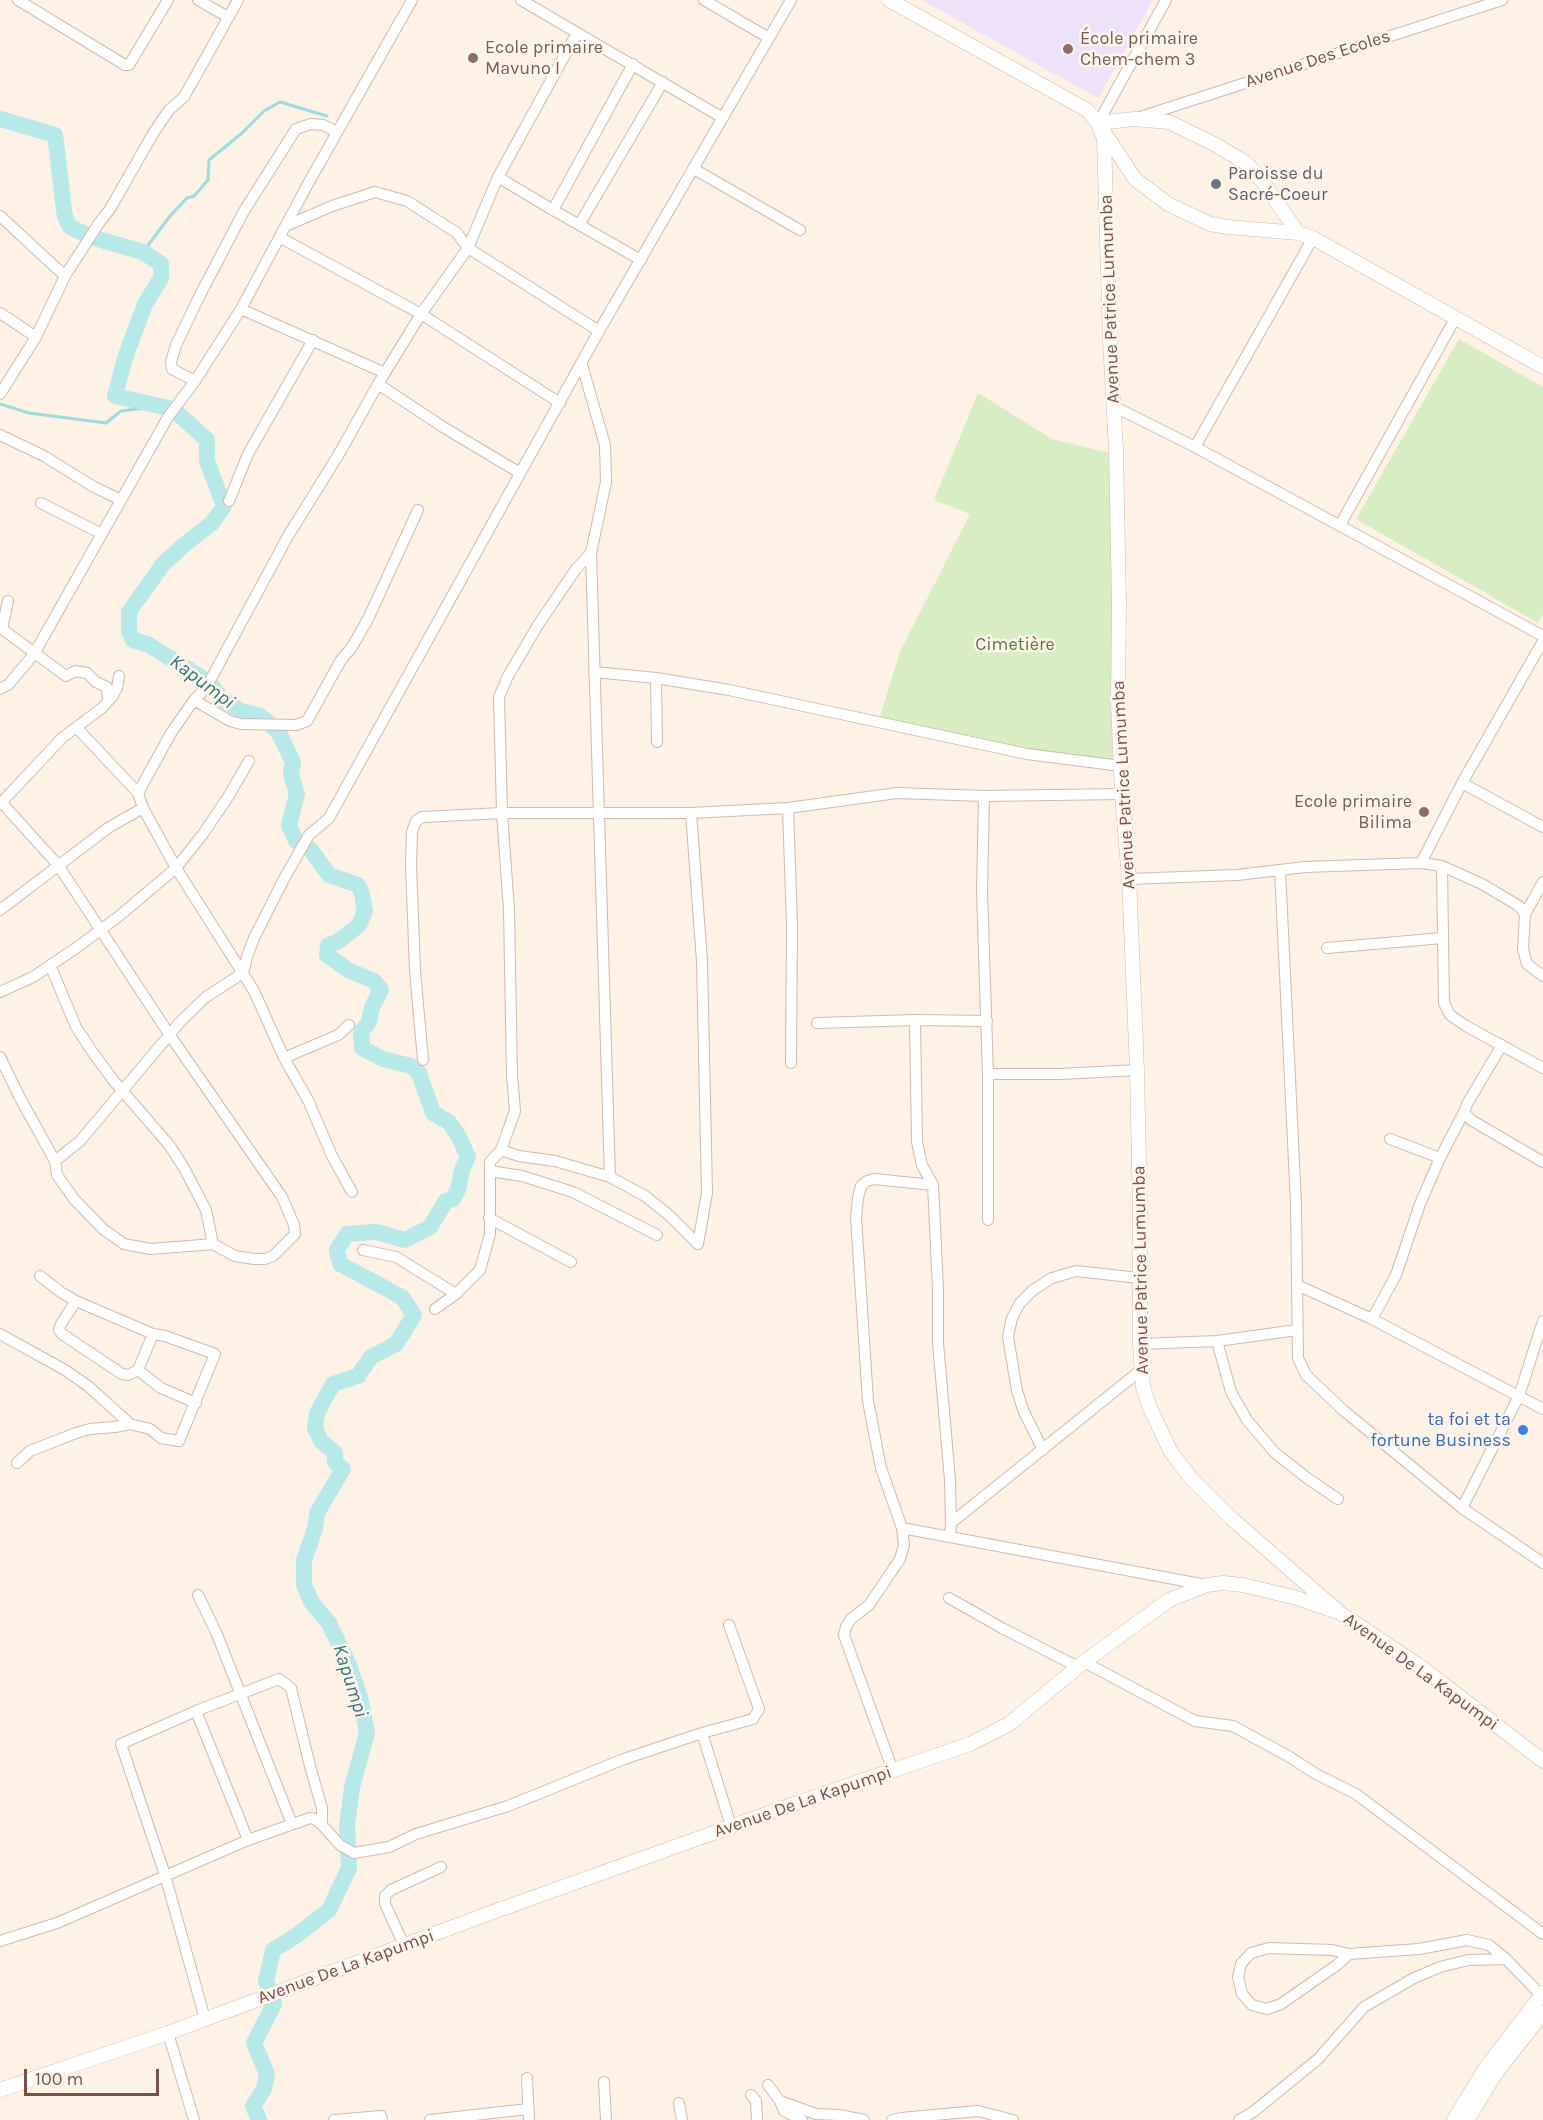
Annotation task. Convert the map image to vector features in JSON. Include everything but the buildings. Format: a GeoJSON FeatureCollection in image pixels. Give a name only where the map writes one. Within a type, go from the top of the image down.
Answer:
{"type":"FeatureCollection","features":[{"type":"Feature","properties":{"kind":"street"},"geometry":{"type":"LineString","coordinates":[[18,0],[129,65],[168,0]]}},
{"type":"Feature","properties":{"kind":"street"},"geometry":{"type":"LineString","coordinates":[[198,0],[228,16]]}},
{"type":"Feature","properties":{"kind":"street"},"geometry":{"type":"LineString","coordinates":[[0,394],[36,337],[65,276],[110,209],[154,132],[169,110],[184,97],[238,0]]}},
{"type":"Feature","properties":{"kind":"street"},"geometry":{"type":"LineString","coordinates":[[0,689],[9,684],[34,654],[168,417],[195,381],[241,309],[412,0]]}},
{"type":"Feature","properties":{"kind":"street"},"geometry":{"type":"LineString","coordinates":[[521,0],[723,118]]}},
{"type":"Feature","properties":{"kind":"street"},"geometry":{"type":"LineString","coordinates":[[704,0],[769,38]]}},
{"type":"Feature","properties":{"kind":"street"},"geometry":{"type":"LineString","coordinates":[[55,1161],[81,1141],[169,1034],[206,997],[243,974],[254,938],[295,859],[309,835],[328,818],[599,332],[791,0]]}},
{"type":"Feature","properties":{"kind":"street"},"geometry":{"type":"LineString","coordinates":[[889,0],[1087,110],[1135,179],[1168,204],[1210,224],[1228,228],[1298,233],[1313,238],[1543,367]]}},
{"type":"Feature","properties":{"kind":"street"},"geometry":{"type":"LineString","coordinates":[[1098,123],[1166,0]]}},
{"type":"Feature","properties":{"kind":"street","name":"Avenue Des Ecoles"},"geometry":{"type":"LineString","coordinates":[[1134,119],[1502,0]]}},
{"type":"Feature","properties":{"kind":"street"},"geometry":{"type":"LineString","coordinates":[[138,793],[171,733],[194,700],[206,688],[288,536],[339,454],[378,384],[421,314],[468,248],[498,177],[578,33]]}},
{"type":"Feature","properties":{"kind":"street"},"geometry":{"type":"LineString","coordinates":[[553,210],[633,64]]}},
{"type":"Feature","properties":{"kind":"street"},"geometry":{"type":"LineString","coordinates":[[579,225],[663,82]]}},
{"type":"Feature","properties":{"kind":"street"},"geometry":{"type":"LineString","coordinates":[[1098,123],[1134,119],[1169,122],[1216,145],[1246,163],[1260,178],[1298,233]]}},
{"type":"Feature","properties":{"kind":"street","name":"Avenue Patrice Lumumba"},"geometry":{"type":"LineString","coordinates":[[1098,123],[1104,140],[1117,472],[1118,703],[1120,766],[1129,879],[1137,1070],[1140,1344],[1143,1387],[1159,1429],[1171,1452],[1190,1477],[1232,1519],[1340,1613]]}},
{"type":"Feature","properties":{"kind":"street"},"geometry":{"type":"LineString","coordinates":[[195,381],[172,369],[171,362],[176,345],[200,295],[244,211],[296,129],[310,124],[323,125],[337,132]]}},
{"type":"Feature","properties":{"kind":"street"},"geometry":{"type":"LineString","coordinates":[[694,169],[800,230]]}},
{"type":"Feature","properties":{"kind":"street"},"geometry":{"type":"LineString","coordinates":[[498,177],[641,260]]}},
{"type":"Feature","properties":{"kind":"street"},"geometry":{"type":"LineString","coordinates":[[288,225],[332,206],[375,192],[407,201],[457,233],[468,248],[599,332]]}},
{"type":"Feature","properties":{"kind":"street"},"geometry":{"type":"LineString","coordinates":[[0,216],[65,276]]}},
{"type":"Feature","properties":{"kind":"street"},"geometry":{"type":"LineString","coordinates":[[281,238],[421,314],[560,403]]}},
{"type":"Feature","properties":{"kind":"street"},"geometry":{"type":"LineString","coordinates":[[1195,447],[1313,238]]}},
{"type":"Feature","properties":{"kind":"street"},"geometry":{"type":"LineString","coordinates":[[241,309],[385,373]]}},
{"type":"Feature","properties":{"kind":"street"},"geometry":{"type":"LineString","coordinates":[[0,314],[36,337]]}},
{"type":"Feature","properties":{"kind":"street"},"geometry":{"type":"LineString","coordinates":[[1340,525],[1456,317]]}},
{"type":"Feature","properties":{"kind":"street"},"geometry":{"type":"LineString","coordinates":[[229,501],[248,454],[313,340]]}},
{"type":"Feature","properties":{"kind":"street"},"geometry":{"type":"LineString","coordinates":[[582,365],[605,445],[606,482],[591,553],[610,1177]]}},
{"type":"Feature","properties":{"kind":"street"},"geometry":{"type":"LineString","coordinates":[[378,384],[442,428],[520,473]]}},
{"type":"Feature","properties":{"kind":"street"},"geometry":{"type":"LineString","coordinates":[[1113,406],[1195,447],[1543,636]]}},
{"type":"Feature","properties":{"kind":"street"},"geometry":{"type":"LineString","coordinates":[[0,435],[44,456],[94,487],[121,500]]}},
{"type":"Feature","properties":{"kind":"street"},"geometry":{"type":"LineString","coordinates":[[41,503],[102,534]]}},
{"type":"Feature","properties":{"kind":"street"},"geometry":{"type":"LineString","coordinates":[[194,700],[230,721],[241,724],[296,725],[307,722],[341,660],[352,647],[368,619],[418,510]]}},
{"type":"Feature","properties":{"kind":"street"},"geometry":{"type":"LineString","coordinates":[[435,1309],[456,1294],[480,1270],[490,1234],[490,1162],[501,1150],[515,1112],[499,697],[508,676],[538,625],[576,568],[591,553]]}},
{"type":"Feature","properties":{"kind":"street"},"geometry":{"type":"LineString","coordinates":[[8,601],[2,629],[66,676],[75,671],[87,673],[96,682],[107,687],[108,701]]}},
{"type":"Feature","properties":{"kind":"street"},"geometry":{"type":"LineString","coordinates":[[1421,862],[1462,783],[1543,641]]}},
{"type":"Feature","properties":{"kind":"street"},"geometry":{"type":"LineString","coordinates":[[594,672],[656,678],[729,690],[1027,754],[1120,766]]}},
{"type":"Feature","properties":{"kind":"street"},"geometry":{"type":"LineString","coordinates":[[0,1056],[55,1161],[57,1175],[74,1199],[103,1229],[124,1244],[151,1249],[213,1244],[235,1256],[254,1260],[273,1256],[287,1244],[294,1234],[294,1225],[282,1197],[169,1034],[58,865],[1,804],[62,738],[108,701],[117,688],[119,676]]}},
{"type":"Feature","properties":{"kind":"street"},"geometry":{"type":"LineString","coordinates":[[656,678],[657,742]]}},
{"type":"Feature","properties":{"kind":"street"},"geometry":{"type":"LineString","coordinates":[[77,728],[138,793],[143,808],[176,868],[254,991],[284,1058],[308,1100],[332,1156],[352,1192]]}},
{"type":"Feature","properties":{"kind":"street"},"geometry":{"type":"LineString","coordinates":[[0,992],[33,977],[100,930],[176,868],[209,825],[249,761]]}},
{"type":"Feature","properties":{"kind":"street"},"geometry":{"type":"LineString","coordinates":[[1462,783],[1543,827]]}},
{"type":"Feature","properties":{"kind":"street"},"geometry":{"type":"LineString","coordinates":[[423,1060],[415,971],[411,864],[412,832],[416,821],[422,817],[502,813],[691,813],[788,808],[897,793],[984,796],[1122,794]]}},
{"type":"Feature","properties":{"kind":"street"},"geometry":{"type":"LineString","coordinates":[[984,796],[982,892],[988,1074],[988,1220]]}},
{"type":"Feature","properties":{"kind":"street"},"geometry":{"type":"LineString","coordinates":[[0,909],[108,828],[143,808]]}},
{"type":"Feature","properties":{"kind":"street"},"geometry":{"type":"LineString","coordinates":[[788,808],[792,925],[791,1063]]}},
{"type":"Feature","properties":{"kind":"street"},"geometry":{"type":"LineString","coordinates":[[501,1150],[519,1156],[555,1161],[610,1177],[645,1196],[670,1216],[698,1244],[707,1193],[702,961],[691,813]]}},
{"type":"Feature","properties":{"kind":"street"},"geometry":{"type":"LineString","coordinates":[[1129,879],[1237,875],[1305,867],[1421,862],[1461,873],[1512,900],[1525,914]]}},
{"type":"Feature","properties":{"kind":"street"},"geometry":{"type":"LineString","coordinates":[[1442,866],[1444,1003],[1450,1015],[1466,1026],[1543,1068]]}},
{"type":"Feature","properties":{"kind":"street"},"geometry":{"type":"LineString","coordinates":[[1280,870],[1296,1204],[1298,1358],[1306,1375],[1343,1410],[1462,1509],[1543,1563]]}},
{"type":"Feature","properties":{"kind":"street"},"geometry":{"type":"LineString","coordinates":[[1543,882],[1525,914],[1523,949],[1527,964],[1543,976]]}},
{"type":"Feature","properties":{"kind":"street"},"geometry":{"type":"LineString","coordinates":[[1327,948],[1443,938]]}},
{"type":"Feature","properties":{"kind":"street"},"geometry":{"type":"LineString","coordinates":[[50,965],[76,1027],[90,1050],[160,1133],[184,1168],[206,1210],[213,1244]]}},
{"type":"Feature","properties":{"kind":"street"},"geometry":{"type":"LineString","coordinates":[[817,1023],[915,1020],[987,1021]]}},
{"type":"Feature","properties":{"kind":"street"},"geometry":{"type":"LineString","coordinates":[[915,1020],[916,1142],[922,1165],[933,1185],[938,1343],[951,1523],[950,1537]]}},
{"type":"Feature","properties":{"kind":"street"},"geometry":{"type":"LineString","coordinates":[[284,1058],[338,1035],[349,1025]]}},
{"type":"Feature","properties":{"kind":"street"},"geometry":{"type":"LineString","coordinates":[[1372,1320],[1396,1275],[1420,1204],[1440,1158],[1467,1104],[1502,1045]]}},
{"type":"Feature","properties":{"kind":"street"},"geometry":{"type":"LineString","coordinates":[[988,1074],[1061,1074],[1137,1070]]}},
{"type":"Feature","properties":{"kind":"street"},"geometry":{"type":"LineString","coordinates":[[1464,1113],[1471,1120],[1543,1162]]}},
{"type":"Feature","properties":{"kind":"street"},"geometry":{"type":"LineString","coordinates":[[1390,1139],[1440,1158]]}},
{"type":"Feature","properties":{"kind":"street"},"geometry":{"type":"LineString","coordinates":[[490,1171],[522,1176],[573,1192],[657,1235]]}},
{"type":"Feature","properties":{"kind":"street"},"geometry":{"type":"LineString","coordinates":[[893,1771],[844,1635],[851,1619],[869,1605],[900,1559],[904,1545],[902,1528],[881,1468],[868,1401],[856,1217],[861,1186],[867,1181],[874,1179],[933,1185]]}},
{"type":"Feature","properties":{"kind":"street"},"geometry":{"type":"LineString","coordinates":[[489,1218],[571,1262]]}},
{"type":"Feature","properties":{"kind":"street"},"geometry":{"type":"LineString","coordinates":[[363,1250],[396,1257],[456,1294]]}},
{"type":"Feature","properties":{"kind":"street"},"geometry":{"type":"LineString","coordinates":[[1043,1450],[1024,1412],[1017,1391],[1008,1337],[1012,1318],[1020,1303],[1033,1290],[1052,1278],[1076,1271],[1139,1278]]}},
{"type":"Feature","properties":{"kind":"street"},"geometry":{"type":"LineString","coordinates":[[17,1463],[30,1451],[90,1429],[130,1424],[150,1429],[161,1438],[179,1441],[215,1354],[165,1336],[153,1335],[76,1301],[40,1276]]}},
{"type":"Feature","properties":{"kind":"street"},"geometry":{"type":"LineString","coordinates":[[1298,1285],[1372,1320],[1543,1409]]}},
{"type":"Feature","properties":{"kind":"street"},"geometry":{"type":"LineString","coordinates":[[76,1301],[59,1330],[122,1374],[128,1375],[138,1370],[153,1335]]}},
{"type":"Feature","properties":{"kind":"street"},"geometry":{"type":"LineString","coordinates":[[1462,1509],[1519,1396],[1543,1321]]}},
{"type":"Feature","properties":{"kind":"street"},"geometry":{"type":"LineString","coordinates":[[1140,1344],[1217,1341],[1297,1330]]}},
{"type":"Feature","properties":{"kind":"street"},"geometry":{"type":"LineString","coordinates":[[0,1334],[88,1386],[130,1424]]}},
{"type":"Feature","properties":{"kind":"street"},"geometry":{"type":"LineString","coordinates":[[1217,1341],[1231,1392],[1247,1420],[1275,1452],[1338,1499]]}},
{"type":"Feature","properties":{"kind":"street"},"geometry":{"type":"LineString","coordinates":[[138,1370],[161,1389],[196,1403]]}},
{"type":"Feature","properties":{"kind":"street"},"geometry":{"type":"LineString","coordinates":[[951,1523],[1141,1370]]}},
{"type":"Feature","properties":{"kind":"street"},"geometry":{"type":"LineString","coordinates":[[902,1528],[1207,1585]]}},
{"type":"Feature","properties":{"kind":"street","name":"Avenue De La Kapumpi"},"geometry":{"type":"LineString","coordinates":[[0,2090],[168,2033],[731,1826],[970,1744],[1009,1724],[1081,1664],[1169,1600],[1207,1585],[1223,1583],[1243,1585],[1297,1598],[1340,1613],[1421,1667],[1543,1761]]}},
{"type":"Feature","properties":{"kind":"street"},"geometry":{"type":"LineString","coordinates":[[198,1595],[216,1632],[292,1824]]}},
{"type":"Feature","properties":{"kind":"street"},"geometry":{"type":"LineString","coordinates":[[949,1598],[1002,1628],[1081,1664],[1195,1721],[1233,1726],[1316,1774],[1356,1794],[1543,1934]]}},
{"type":"Feature","properties":{"kind":"street"},"geometry":{"type":"LineString","coordinates":[[0,1941],[57,1923],[249,1840],[310,1818],[322,1826],[340,1845],[354,1853],[389,1847],[416,1834],[508,1806],[624,1759],[753,1719],[759,1709],[729,1624]]}},
{"type":"Feature","properties":{"kind":"street"},"geometry":{"type":"LineString","coordinates":[[205,2019],[165,1875],[121,1744],[196,1711],[279,1679],[291,1688],[322,1808],[322,1826]]}},
{"type":"Feature","properties":{"kind":"street"},"geometry":{"type":"LineString","coordinates":[[196,1711],[249,1840]]}},
{"type":"Feature","properties":{"kind":"street"},"geometry":{"type":"LineString","coordinates":[[702,1733],[731,1826]]}},
{"type":"Feature","properties":{"kind":"street"},"geometry":{"type":"LineString","coordinates":[[404,1945],[385,1904],[385,1896],[391,1890],[441,1867]]}},
{"type":"Feature","properties":{"kind":"street"},"geometry":{"type":"LineString","coordinates":[[1349,1954],[1281,2004],[1267,2009],[1252,2006],[1242,1994],[1238,1977],[1241,1964],[1251,1953],[1269,1948],[1332,1950],[1349,1954],[1419,1949],[1467,1940],[1489,1945],[1542,1995],[1540,2014],[1454,2120]]}},
{"type":"Feature","properties":{"kind":"street"},"geometry":{"type":"LineString","coordinates":[[1239,2120],[1253,2112],[1318,2059],[1364,2007],[1414,1978],[1440,1967],[1468,1960],[1506,1959]]}},
{"type":"Feature","properties":{"kind":"street"},"geometry":{"type":"LineString","coordinates":[[168,2033],[194,2120]]}},
{"type":"Feature","properties":{"kind":"street"},"geometry":{"type":"LineString","coordinates":[[430,2120],[528,2114],[527,2078]]}},
{"type":"Feature","properties":{"kind":"street"},"geometry":{"type":"LineString","coordinates":[[604,2082],[606,2120]]}},
{"type":"Feature","properties":{"kind":"street"},"geometry":{"type":"LineString","coordinates":[[768,2085],[780,2101],[784,2111],[802,2120]]}},
{"type":"Feature","properties":{"kind":"street"},"geometry":{"type":"LineString","coordinates":[[1467,2120],[1474,2095]]}},
{"type":"Feature","properties":{"kind":"street"},"geometry":{"type":"LineString","coordinates":[[751,2096],[756,2101],[757,2120]]}},
{"type":"Feature","properties":{"kind":"street"},"geometry":{"type":"LineString","coordinates":[[780,2101],[816,2114],[839,2115],[864,2120]]}},
{"type":"Feature","properties":{"kind":"street"},"geometry":{"type":"LineString","coordinates":[[679,2103],[681,2120]]}},
{"type":"Feature","properties":{"kind":"street"},"geometry":{"type":"LineString","coordinates":[[892,2120],[978,2111],[1013,2120]]}},
{"type":"Feature","properties":{"kind":"street"},"geometry":{"type":"LineString","coordinates":[[334,2120],[381,2116],[382,2120]]}},
{"type":"Feature","properties":{"kind":"shaded area","name":"École primaire Chem-chem 3"},"geometry":{"type":"Polygon","coordinates":[[[922,0],[1153,0],[1098,98],[922,0]]]}},
{"type":"Feature","properties":{"kind":"green space"},"geometry":{"type":"Polygon","coordinates":[[[1459,339],[1543,387],[1543,614],[1538,623],[1356,519],[1459,339]]]}},
{"type":"Feature","properties":{"kind":"green space","name":"Cimetière"},"geometry":{"type":"Polygon","coordinates":[[[978,393],[1052,439],[1117,455],[1112,764],[879,720],[900,652],[970,514],[934,500],[978,393]]]}},
{"type":"Feature","properties":{"kind":"waterway"},"geometry":{"type":"LineString","coordinates":[[143,252],[170,216],[187,198],[194,196],[208,180],[209,160],[264,111],[280,102],[327,116]]}},
{"type":"Feature","properties":{"kind":"waterway","name":"Kapumpi"},"geometry":{"type":"LineString","coordinates":[[0,119],[55,135],[65,217],[70,227],[91,237],[143,252],[161,264],[161,278],[145,304],[125,358],[115,396],[173,409],[207,440],[207,461],[224,506],[212,523],[163,564],[129,612],[129,631],[133,640],[149,645],[209,682],[222,699],[241,711],[261,716],[279,733],[293,762],[291,774],[297,794],[289,825],[296,841],[311,850],[329,875],[358,885],[362,894],[365,911],[359,925],[328,946],[327,955],[348,970],[374,981],[381,990],[372,1007],[369,1022],[361,1032],[362,1048],[383,1059],[411,1066],[419,1073],[433,1113],[449,1122],[468,1157],[462,1170],[458,1190],[453,1199],[446,1201],[430,1227],[405,1240],[376,1232],[347,1234],[337,1250],[340,1264],[402,1297],[414,1315],[396,1344],[371,1357],[358,1376],[333,1384],[317,1413],[315,1428],[321,1441],[335,1453],[335,1462],[343,1469],[317,1513],[315,1529],[304,1560],[304,1585],[312,1603],[329,1623],[349,1665],[360,1697],[367,1733],[352,1787],[347,1825],[349,1868],[329,1910],[296,1936],[273,1950],[266,1981],[274,2004],[254,2043],[267,2074],[264,2089],[253,2106],[259,2120]]}},
{"type":"Feature","properties":{"kind":"waterway"},"geometry":{"type":"LineString","coordinates":[[0,404],[29,413],[106,423],[121,411],[162,406]]}},
{"type":"Feature","properties":{"kind":"place","name":"École primaire Chem-chem 3"},"geometry":{"type":"Point","coordinates":[1068,49]}},
{"type":"Feature","properties":{"kind":"place","name":"Ecole primaire Mavuno I"},"geometry":{"type":"Point","coordinates":[473,58]}},
{"type":"Feature","properties":{"kind":"place","name":"Paroisse du Sacré-Coeur"},"geometry":{"type":"Point","coordinates":[1216,184]}},
{"type":"Feature","properties":{"kind":"place","name":"Ecole primaire Bilima"},"geometry":{"type":"Point","coordinates":[1424,812]}},
{"type":"Feature","properties":{"kind":"place","name":"ta foi et ta fortune Business"},"geometry":{"type":"Point","coordinates":[1523,1430]}}]}
